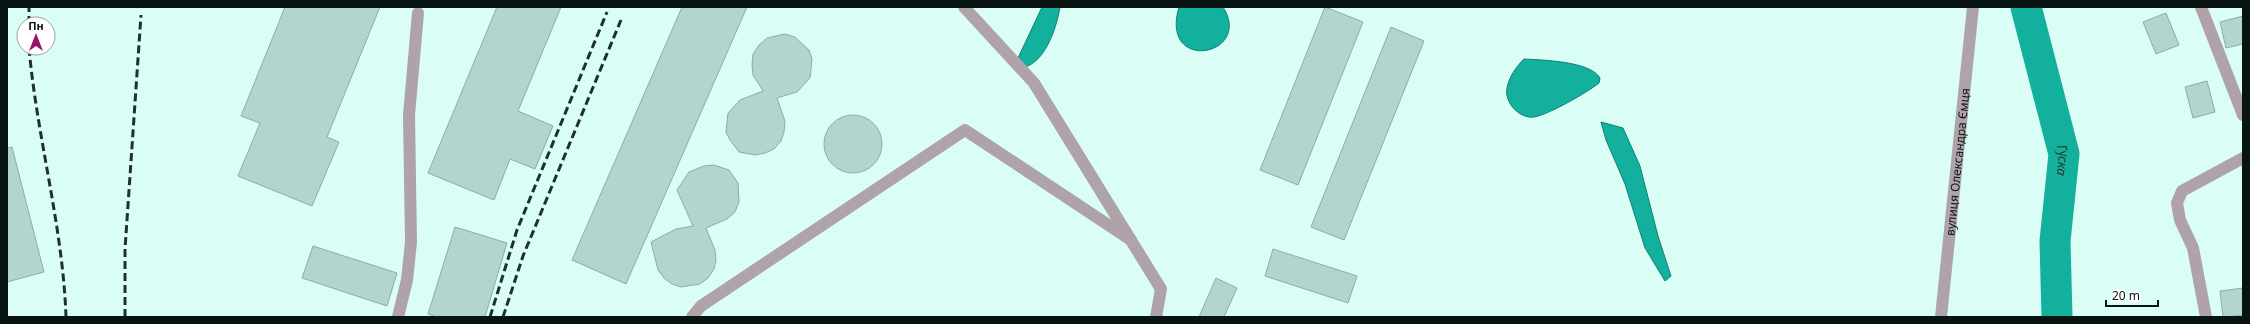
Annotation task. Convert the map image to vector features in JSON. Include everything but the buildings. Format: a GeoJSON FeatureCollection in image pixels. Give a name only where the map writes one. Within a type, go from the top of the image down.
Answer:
{"type":"FeatureCollection","features":[{"type":"Feature","properties":{"kind":"street"},"geometry":{"type":"LineString","coordinates":[[964,7],[1034,83],[1161,289],[1156,317]]}},
{"type":"Feature","properties":{"kind":"street","name":"вулиця Олександра Ємця"},"geometry":{"type":"LineString","coordinates":[[1941,317],[1973,7]]}},
{"type":"Feature","properties":{"kind":"street"},"geometry":{"type":"LineString","coordinates":[[2201,7],[2243,115]]}},
{"type":"Feature","properties":{"kind":"street"},"geometry":{"type":"LineString","coordinates":[[398,317],[407,280],[411,242],[409,115],[418,13]]}},
{"type":"Feature","properties":{"kind":"street"},"geometry":{"type":"LineString","coordinates":[[692,317],[701,306],[966,130],[1131,240]]}},
{"type":"Feature","properties":{"kind":"street"},"geometry":{"type":"LineString","coordinates":[[2206,317],[2193,248],[2180,220],[2177,203],[2182,192],[2243,158]]}},
{"type":"Feature","properties":{"kind":"shaded area"},"geometry":{"type":"Polygon","coordinates":[[[1042,7],[1060,7],[1056,24],[1045,50],[1039,58],[1025,67],[1018,58],[1042,7]]]}},
{"type":"Feature","properties":{"kind":"shaded area"},"geometry":{"type":"Polygon","coordinates":[[[1179,7],[1223,7],[1229,24],[1226,37],[1217,46],[1205,50],[1192,49],[1182,42],[1176,28],[1179,7]]]}},
{"type":"Feature","properties":{"kind":"shaded area"},"geometry":{"type":"Polygon","coordinates":[[[1524,59],[1565,62],[1586,68],[1595,72],[1600,78],[1599,83],[1558,108],[1534,117],[1529,117],[1514,109],[1508,99],[1507,94],[1507,88],[1511,76],[1524,59]]]}},
{"type":"Feature","properties":{"kind":"shaded area"},"geometry":{"type":"Polygon","coordinates":[[[1601,122],[1623,128],[1640,166],[1658,236],[1671,276],[1665,281],[1645,248],[1625,184],[1606,140],[1601,122]]]}},
{"type":"Feature","properties":{"kind":"waterway","name":"Гуска"},"geometry":{"type":"LineString","coordinates":[[2026,7],[2064,154],[2055,241],[2057,317]]}},
{"type":"Feature","properties":{"kind":"railway"},"geometry":{"type":"LineString","coordinates":[[29,7],[29,16]]}},
{"type":"Feature","properties":{"kind":"railway"},"geometry":{"type":"LineString","coordinates":[[490,317],[517,230],[607,12]]}},
{"type":"Feature","properties":{"kind":"railway"},"geometry":{"type":"LineString","coordinates":[[125,317],[125,249],[141,15]]}},
{"type":"Feature","properties":{"kind":"railway"},"geometry":{"type":"LineString","coordinates":[[503,317],[523,256],[621,20]]}},
{"type":"Feature","properties":{"kind":"railway"},"geometry":{"type":"LineString","coordinates":[[30,56],[60,250],[66,317]]}}]}
